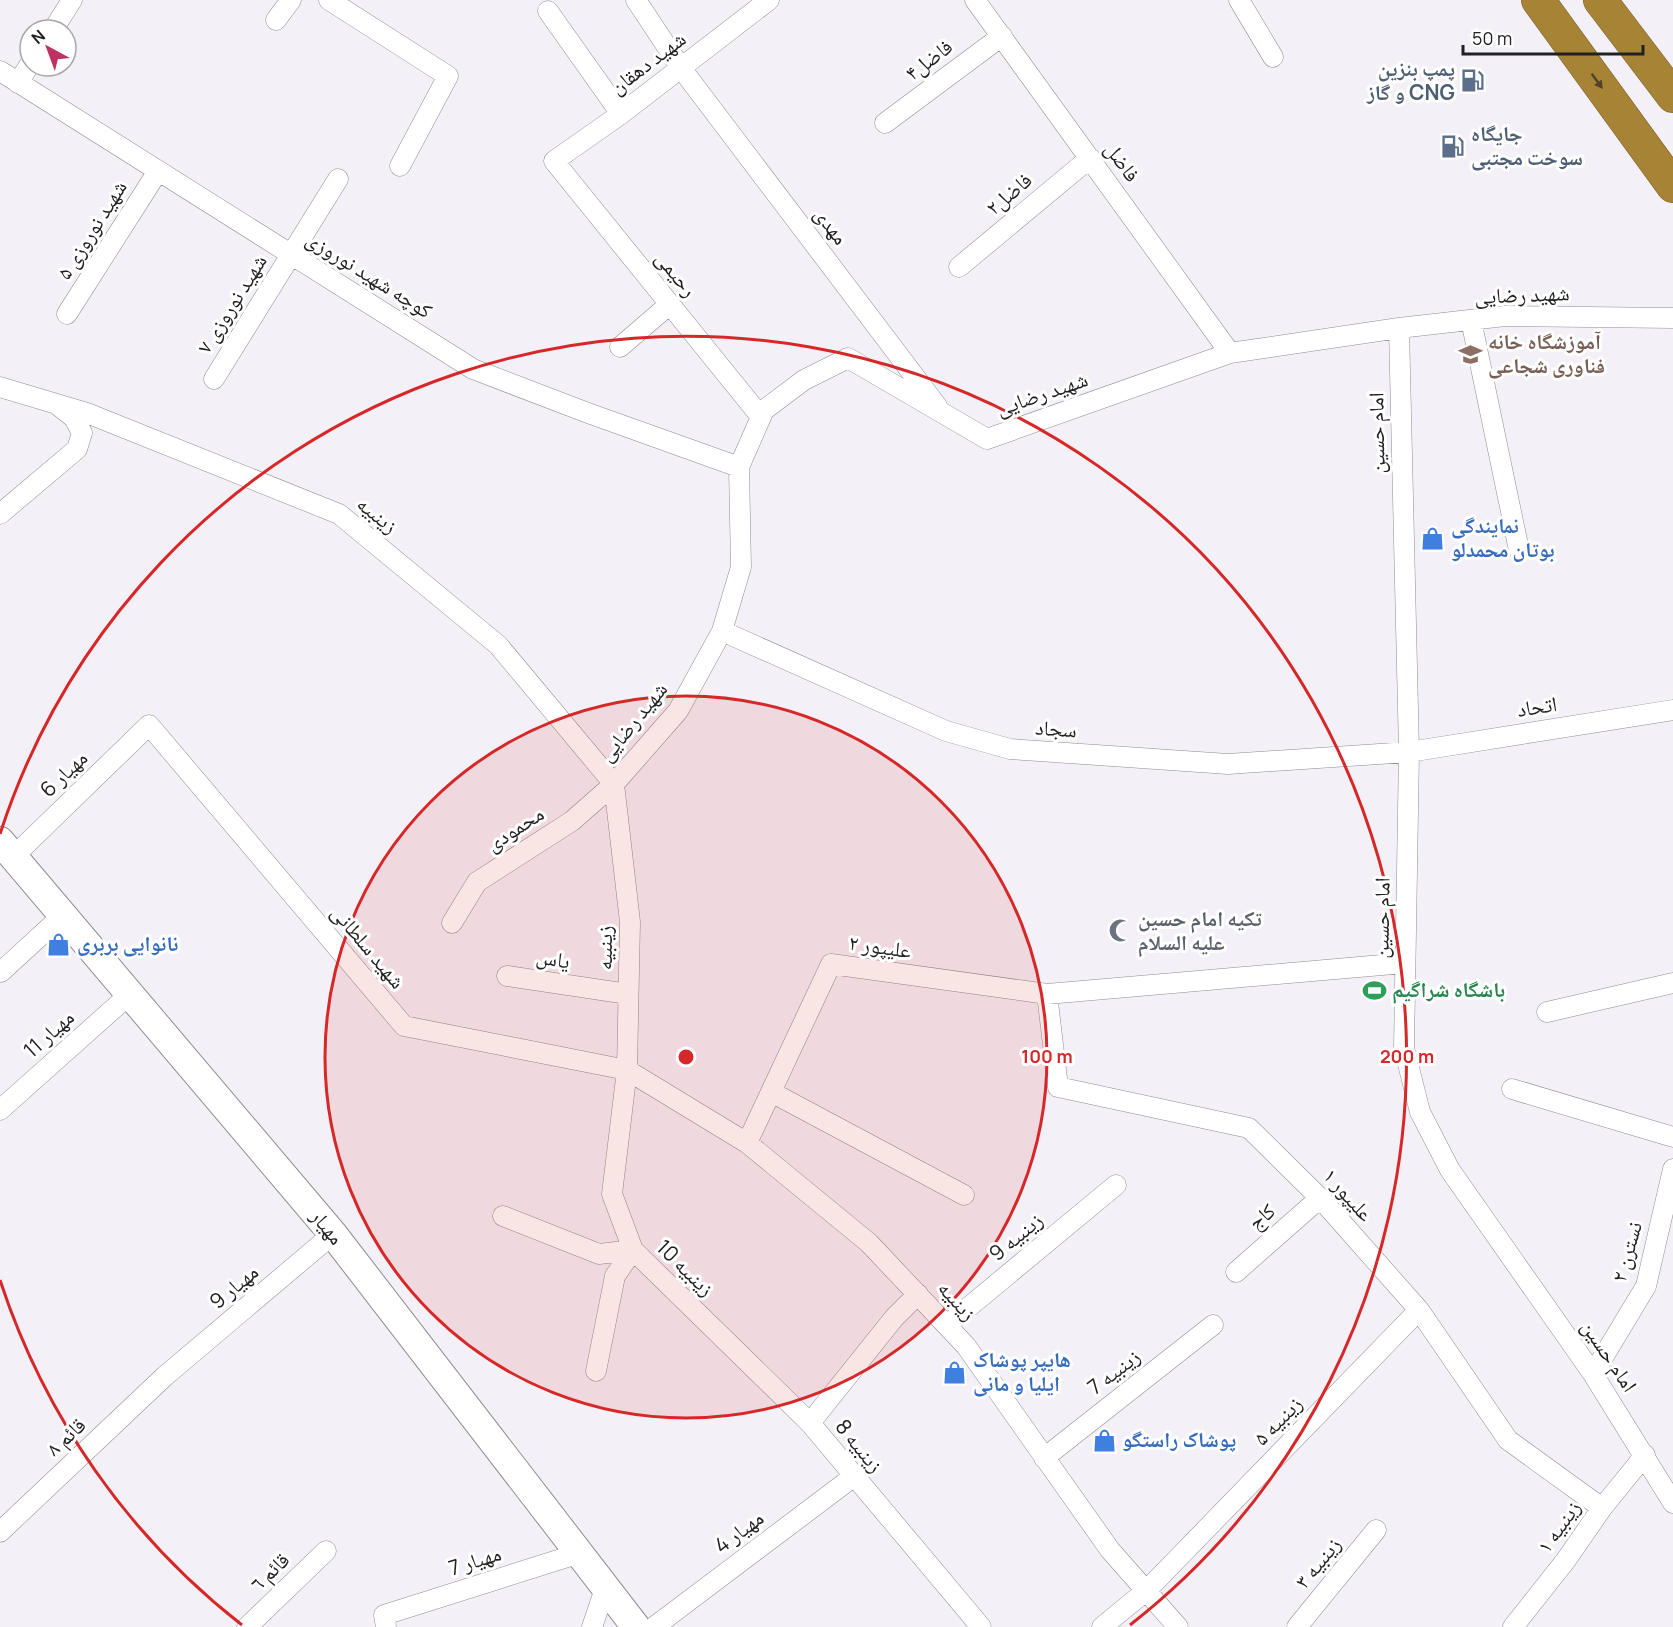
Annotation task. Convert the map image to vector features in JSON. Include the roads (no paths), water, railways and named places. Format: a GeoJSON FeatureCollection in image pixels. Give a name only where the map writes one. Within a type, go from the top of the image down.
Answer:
{"type":"FeatureCollection","features":[{"type":"Feature","properties":{"kind":"highway"},"geometry":{"type":"LineString","coordinates":[[1538,0],[1673,186]]}},
{"type":"Feature","properties":{"kind":"highway"},"geometry":{"type":"LineString","coordinates":[[1600,0],[1673,96]]}},
{"type":"Feature","properties":{"kind":"street"},"geometry":{"type":"LineString","coordinates":[[61,18],[72,0]]}},
{"type":"Feature","properties":{"kind":"street"},"geometry":{"type":"LineString","coordinates":[[276,20],[291,0]]}},
{"type":"Feature","properties":{"kind":"street"},"geometry":{"type":"LineString","coordinates":[[329,0],[448,76],[400,166]]}},
{"type":"Feature","properties":{"kind":"street","name":"مهدی"},"geometry":{"type":"LineString","coordinates":[[636,0],[681,68],[942,413]]}},
{"type":"Feature","properties":{"kind":"street","name":"شهید دهقان"},"geometry":{"type":"LineString","coordinates":[[554,161],[621,114],[769,0]]}},
{"type":"Feature","properties":{"kind":"street","name":"فاضل"},"geometry":{"type":"LineString","coordinates":[[975,0],[1230,353]]}},
{"type":"Feature","properties":{"kind":"street"},"geometry":{"type":"LineString","coordinates":[[1239,0],[1273,57]]}},
{"type":"Feature","properties":{"kind":"street"},"geometry":{"type":"LineString","coordinates":[[549,11],[621,114]]}},
{"type":"Feature","properties":{"kind":"street","name":"فاضل۴"},"geometry":{"type":"LineString","coordinates":[[885,123],[1002,36]]}},
{"type":"Feature","properties":{"kind":"street","name":"کوچه شهید نوروزی"},"geometry":{"type":"LineString","coordinates":[[0,71],[473,369],[739,467]]}},
{"type":"Feature","properties":{"kind":"street"},"geometry":{"type":"LineString","coordinates":[[18,83],[21,78]]}},
{"type":"Feature","properties":{"kind":"street","name":"فاضل۲"},"geometry":{"type":"LineString","coordinates":[[959,267],[1090,158]]}},
{"type":"Feature","properties":{"kind":"street","name":"رحیمی"},"geometry":{"type":"LineString","coordinates":[[554,161],[761,417]]}},
{"type":"Feature","properties":{"kind":"street","name":"شهید نوروزی ۵"},"geometry":{"type":"LineString","coordinates":[[66,314],[158,171]]}},
{"type":"Feature","properties":{"kind":"street","name":"شهید نوروزی ۷"},"geometry":{"type":"LineString","coordinates":[[214,379],[338,179]]}},
{"type":"Feature","properties":{"kind":"street"},"geometry":{"type":"LineString","coordinates":[[620,347],[670,304]]}},
{"type":"Feature","properties":{"kind":"street","name":"شهید رضایی"},"geometry":{"type":"LineString","coordinates":[[614,784],[678,711],[722,631],[741,567],[739,467],[764,411],[804,380],[848,358],[987,439],[1230,353],[1399,328],[1505,316],[1673,318]]}},
{"type":"Feature","properties":{"kind":"street"},"geometry":{"type":"LineString","coordinates":[[1471,320],[1519,550]]}},
{"type":"Feature","properties":{"kind":"street","name":"امام حسین"},"geometry":{"type":"LineString","coordinates":[[1399,328],[1409,752],[1404,1048],[1420,1112],[1449,1170],[1593,1374],[1673,1503]]}},
{"type":"Feature","properties":{"kind":"street","name":"زینبیه"},"geometry":{"type":"LineString","coordinates":[[0,387],[87,413],[339,514],[498,645],[614,784],[630,922],[627,1070],[747,1143],[869,1242],[966,1346],[1110,1550],[1179,1627]]}},
{"type":"Feature","properties":{"kind":"street"},"geometry":{"type":"LineString","coordinates":[[0,514],[78,448],[82,433],[74,418],[55,403]]}},
{"type":"Feature","properties":{"kind":"street","name":"سجاد"},"geometry":{"type":"LineString","coordinates":[[722,631],[945,731],[1010,749],[1228,764],[1409,752]]}},
{"type":"Feature","properties":{"kind":"street","name":"اتحاد"},"geometry":{"type":"LineString","coordinates":[[1409,752],[1673,710]]}},
{"type":"Feature","properties":{"kind":"street","name":"مهیار 6"},"geometry":{"type":"LineString","coordinates":[[7,849],[149,725]]}},
{"type":"Feature","properties":{"kind":"street","name":"شهید سلطانی"},"geometry":{"type":"LineString","coordinates":[[149,725],[404,1026],[627,1070]]}},
{"type":"Feature","properties":{"kind":"street","name":"محمودی"},"geometry":{"type":"LineString","coordinates":[[452,923],[477,882],[572,821],[614,784]]}},
{"type":"Feature","properties":{"kind":"street","name":"مهیار"},"geometry":{"type":"LineString","coordinates":[[7,849],[333,1234],[636,1627]]}},
{"type":"Feature","properties":{"kind":"street"},"geometry":{"type":"LineString","coordinates":[[1,972],[63,915]]}},
{"type":"Feature","properties":{"kind":"street"},"geometry":{"type":"LineString","coordinates":[[1047,994],[1406,963]]}},
{"type":"Feature","properties":{"kind":"street","name":"علیپور ۲"},"geometry":{"type":"LineString","coordinates":[[747,1143],[831,964],[1047,994]]}},
{"type":"Feature","properties":{"kind":"street","name":"یاس"},"geometry":{"type":"LineString","coordinates":[[507,976],[628,994]]}},
{"type":"Feature","properties":{"kind":"street"},"geometry":{"type":"LineString","coordinates":[[1547,1012],[1673,983]]}},
{"type":"Feature","properties":{"kind":"street","name":"مهیار 11"},"geometry":{"type":"LineString","coordinates":[[0,1110],[130,994]]}},
{"type":"Feature","properties":{"kind":"street","name":"علیپور ۱"},"geometry":{"type":"LineString","coordinates":[[1047,994],[1058,1088],[1249,1128],[1320,1198],[1419,1310],[1508,1440],[1602,1508]]}},
{"type":"Feature","properties":{"kind":"street","name":"زینبیه 10"},"geometry":{"type":"LineString","coordinates":[[627,1070],[612,1194],[633,1250],[810,1423]]}},
{"type":"Feature","properties":{"kind":"street"},"geometry":{"type":"LineString","coordinates":[[1512,1089],[1673,1137]]}},
{"type":"Feature","properties":{"kind":"street"},"geometry":{"type":"LineString","coordinates":[[771,1092],[964,1195]]}},
{"type":"Feature","properties":{"kind":"street","name":"نسترن ۲"},"geometry":{"type":"LineString","coordinates":[[1593,1374],[1646,1286],[1673,1169]]}},
{"type":"Feature","properties":{"kind":"street","name":"زینبیه 9"},"geometry":{"type":"LineString","coordinates":[[947,1325],[1116,1185]]}},
{"type":"Feature","properties":{"kind":"street","name":"کاج"},"geometry":{"type":"LineString","coordinates":[[1236,1272],[1320,1198]]}},
{"type":"Feature","properties":{"kind":"street"},"geometry":{"type":"LineString","coordinates":[[503,1216],[599,1254],[633,1250]]}},
{"type":"Feature","properties":{"kind":"street","name":"مهیار 9"},"geometry":{"type":"LineString","coordinates":[[165,1376],[333,1234]]}},
{"type":"Feature","properties":{"kind":"street"},"geometry":{"type":"LineString","coordinates":[[596,1371],[615,1276],[633,1250]]}},
{"type":"Feature","properties":{"kind":"street","name":"زینبیه 8"},"geometry":{"type":"LineString","coordinates":[[918,1294],[894,1318],[810,1423],[981,1627]]}},
{"type":"Feature","properties":{"kind":"street","name":"زینبیه ۵"},"geometry":{"type":"LineString","coordinates":[[1102,1627],[1147,1590],[1419,1310]]}},
{"type":"Feature","properties":{"kind":"street","name":"زینبیه 7"},"geometry":{"type":"LineString","coordinates":[[1044,1458],[1213,1324]]}},
{"type":"Feature","properties":{"kind":"street","name":"قائم ٨"},"geometry":{"type":"LineString","coordinates":[[0,1532],[165,1376]]}},
{"type":"Feature","properties":{"kind":"street","name":"زینبیه ۱"},"geometry":{"type":"LineString","coordinates":[[1513,1627],[1566,1560],[1602,1508],[1645,1455]]}},
{"type":"Feature","properties":{"kind":"street","name":"مهیار 4"},"geometry":{"type":"LineString","coordinates":[[654,1627],[853,1476]]}},
{"type":"Feature","properties":{"kind":"street","name":"زینبیه ۳"},"geometry":{"type":"LineString","coordinates":[[1297,1627],[1376,1530]]}},
{"type":"Feature","properties":{"kind":"street","name":"قائم ٦"},"geometry":{"type":"LineString","coordinates":[[247,1627],[326,1551]]}},
{"type":"Feature","properties":{"kind":"street","name":"مهیار 7"},"geometry":{"type":"LineString","coordinates":[[385,1621],[580,1552]]}},
{"type":"Feature","properties":{"kind":"street"},"geometry":{"type":"LineString","coordinates":[[592,1627],[606,1586]]}},
{"type":"Feature","properties":{"kind":"place","name":"پمپ بنزین و گاز CNG"},"geometry":{"type":"Point","coordinates":[1473,81]}},
{"type":"Feature","properties":{"kind":"place","name":"جایگاه سوخت مجتبی"},"geometry":{"type":"Point","coordinates":[1453,146]}},
{"type":"Feature","properties":{"kind":"place","name":"آموزشگاه خانه فناوری شجاعی"},"geometry":{"type":"Point","coordinates":[1470,354]}},
{"type":"Feature","properties":{"kind":"place","name":"نمایندگی بوتان محمدلو"},"geometry":{"type":"Point","coordinates":[1433,538]}},
{"type":"Feature","properties":{"kind":"place","name":"تکیه امام حسین علیه السلام"},"geometry":{"type":"Point","coordinates":[1120,931]}},
{"type":"Feature","properties":{"kind":"place","name":"نانوایی بربری"},"geometry":{"type":"Point","coordinates":[59,944]}},
{"type":"Feature","properties":{"kind":"place","name":"باشگاه شراگیم"},"geometry":{"type":"Point","coordinates":[1374,990]}},
{"type":"Feature","properties":{"kind":"place","name":"هایپر پوشاک ایلیا و مانی"},"geometry":{"type":"Point","coordinates":[955,1372]}},
{"type":"Feature","properties":{"kind":"place","name":"پوشاک راستگو"},"geometry":{"type":"Point","coordinates":[1104,1440]}}]}
